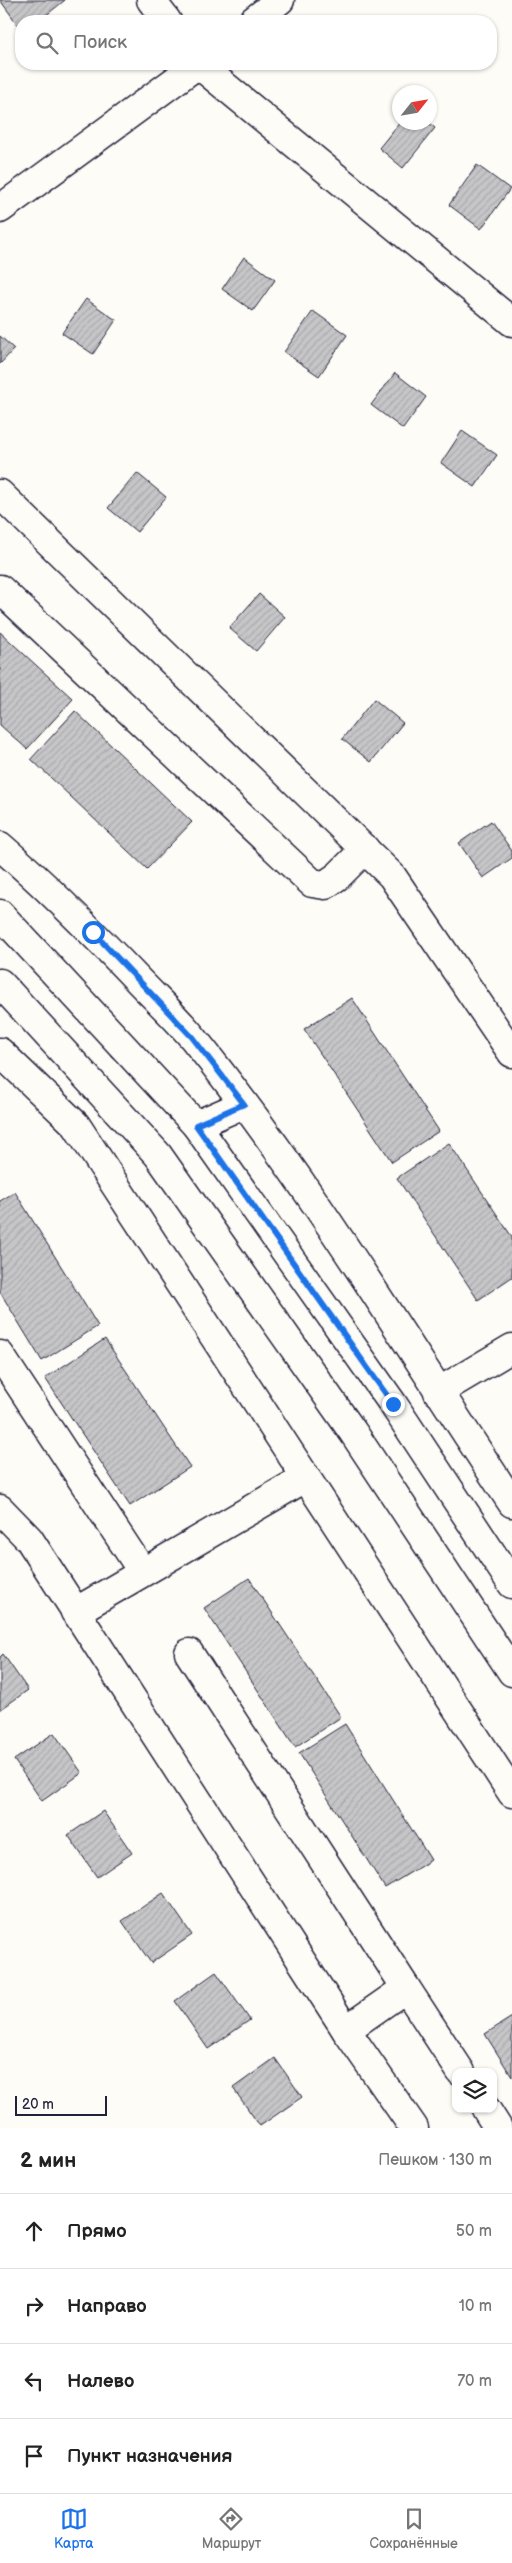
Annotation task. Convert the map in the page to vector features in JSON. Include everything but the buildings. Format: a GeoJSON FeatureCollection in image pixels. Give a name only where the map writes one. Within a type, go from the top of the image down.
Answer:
{"type":"FeatureCollection","features":[{"type":"Feature","properties":{"kind":"street"},"geometry":{"type":"LineString","coordinates":[[151,0],[162,15]]}},
{"type":"Feature","properties":{"kind":"street"},"geometry":{"type":"LineString","coordinates":[[261,15],[280,0]]}},
{"type":"Feature","properties":{"kind":"street"},"geometry":{"type":"LineString","coordinates":[[0,208],[190,70]]}},
{"type":"Feature","properties":{"kind":"street"},"geometry":{"type":"LineString","coordinates":[[205,70],[512,322]]}},
{"type":"Feature","properties":{"kind":"street"},"geometry":{"type":"LineString","coordinates":[[0,494],[392,876],[512,1053]]}},
{"type":"Feature","properties":{"kind":"street"},"geometry":{"type":"LineString","coordinates":[[0,590],[312,883],[325,885],[338,876],[365,849]]}},
{"type":"Feature","properties":{"kind":"street"},"geometry":{"type":"LineString","coordinates":[[0,846],[31,872],[93,932],[192,1037],[244,1104],[342,1243],[512,1503]]}},
{"type":"Feature","properties":{"kind":"street"},"geometry":{"type":"LineString","coordinates":[[0,914],[196,1125],[393,1404],[512,1584]]}},
{"type":"Feature","properties":{"kind":"street"},"geometry":{"type":"LineString","coordinates":[[0,983],[158,1155],[353,1432],[512,1672]]}},
{"type":"Feature","properties":{"kind":"street"},"geometry":{"type":"LineString","coordinates":[[0,1052],[76,1125],[512,1793]]}},
{"type":"Feature","properties":{"kind":"street"},"geometry":{"type":"LineString","coordinates":[[196,1125],[244,1104]]}},
{"type":"Feature","properties":{"kind":"street"},"geometry":{"type":"LineString","coordinates":[[438,1392],[512,1348]]}},
{"type":"Feature","properties":{"kind":"street"},"geometry":{"type":"LineString","coordinates":[[0,1355],[142,1571]]}},
{"type":"Feature","properties":{"kind":"street"},"geometry":{"type":"LineString","coordinates":[[75,1612],[142,1571],[305,1478]]}},
{"type":"Feature","properties":{"kind":"street"},"geometry":{"type":"LineString","coordinates":[[0,1509],[29,1539],[346,2030],[414,2128]]}},
{"type":"Feature","properties":{"kind":"street"},"geometry":{"type":"LineString","coordinates":[[190,1653],[458,2068]]}},
{"type":"Feature","properties":{"kind":"street"},"geometry":{"type":"LineString","coordinates":[[346,2030],[406,1988]]}},
{"type":"Feature","properties":{"kind":"street"},"geometry":{"type":"LineString","coordinates":[[489,2113],[498,2128]]}},
{"type":"Feature","properties":{"kind":"route"},"geometry":{"type":"LineString","coordinates":[[93,932],[192,1037],[244,1104],[196,1125],[393,1404]]}}]}
